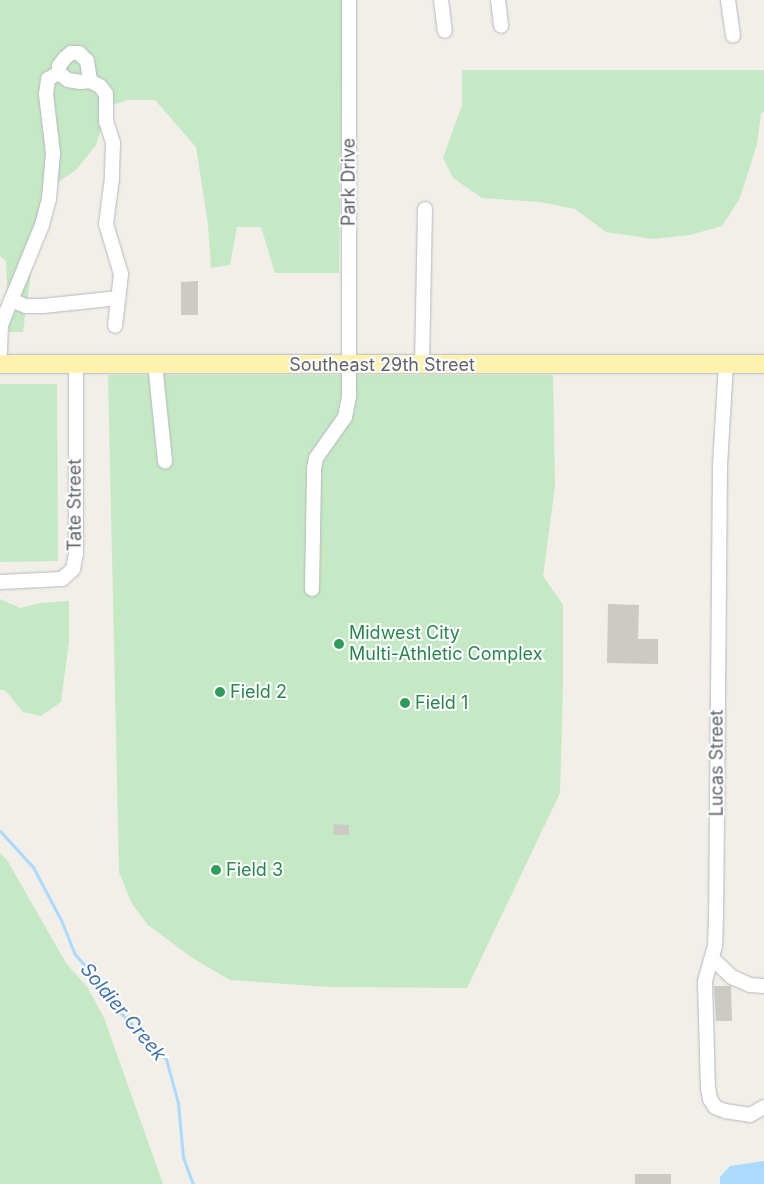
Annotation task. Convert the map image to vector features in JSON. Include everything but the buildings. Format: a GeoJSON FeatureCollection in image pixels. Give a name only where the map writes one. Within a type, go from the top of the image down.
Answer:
{"type":"FeatureCollection","features":[{"type":"Feature","properties":{"kind":"main road","name":"Southeast 29th Street"},"geometry":{"type":"LineString","coordinates":[[0,364],[764,364]]}},
{"type":"Feature","properties":{"kind":"street","name":"Park Drive"},"geometry":{"type":"LineString","coordinates":[[312,589],[314,469],[316,458],[345,417],[349,396],[348,0]]}},
{"type":"Feature","properties":{"kind":"street"},"geometry":{"type":"LineString","coordinates":[[441,0],[446,31]]}},
{"type":"Feature","properties":{"kind":"street"},"geometry":{"type":"LineString","coordinates":[[498,0],[501,26]]}},
{"type":"Feature","properties":{"kind":"street"},"geometry":{"type":"LineString","coordinates":[[728,0],[733,36]]}},
{"type":"Feature","properties":{"kind":"street"},"geometry":{"type":"LineString","coordinates":[[59,73],[59,66],[65,58],[71,53],[79,53],[87,61],[90,81]]}},
{"type":"Feature","properties":{"kind":"street"},"geometry":{"type":"LineString","coordinates":[[59,73],[68,80],[90,81],[100,86],[106,94],[106,122],[113,144],[112,178],[106,224],[121,274],[115,326]]}},
{"type":"Feature","properties":{"kind":"street"},"geometry":{"type":"LineString","coordinates":[[0,352],[1,325],[42,225],[49,199],[53,153],[46,94],[48,78],[59,73]]}},
{"type":"Feature","properties":{"kind":"street"},"geometry":{"type":"LineString","coordinates":[[422,365],[425,209]]}},
{"type":"Feature","properties":{"kind":"street"},"geometry":{"type":"LineString","coordinates":[[11,300],[26,306],[43,306],[119,298]]}},
{"type":"Feature","properties":{"kind":"street","name":"Tate Street"},"geometry":{"type":"LineString","coordinates":[[0,582],[62,579],[73,569],[76,554],[76,364]]}},
{"type":"Feature","properties":{"kind":"street"},"geometry":{"type":"LineString","coordinates":[[155,364],[165,461]]}},
{"type":"Feature","properties":{"kind":"street","name":"Lucas Street"},"geometry":{"type":"LineString","coordinates":[[726,364],[720,464],[716,918],[712,958],[705,982],[710,1098],[714,1106],[739,1114],[750,1115],[764,1107]]}},
{"type":"Feature","properties":{"kind":"street"},"geometry":{"type":"LineString","coordinates":[[712,958],[732,977],[750,985],[764,986]]}},
{"type":"Feature","properties":{"kind":"green space"},"geometry":{"type":"Polygon","coordinates":[[[0,0],[343,0],[339,273],[275,273],[261,227],[237,227],[230,265],[211,268],[208,224],[196,147],[155,100],[127,100],[108,107],[96,145],[76,170],[52,186],[34,250],[23,332],[9,332],[6,261],[0,256],[0,0]]]}},
{"type":"Feature","properties":{"kind":"green space"},"geometry":{"type":"Polygon","coordinates":[[[462,70],[764,70],[764,112],[761,113],[757,144],[740,198],[722,226],[690,235],[653,239],[606,232],[575,209],[540,202],[482,198],[453,178],[443,158],[462,105],[462,70]]]}},
{"type":"Feature","properties":{"kind":"green space","name":"Midwest City Multi-Athletic Complex"},"geometry":{"type":"Polygon","coordinates":[[[108,375],[553,375],[555,486],[543,576],[563,605],[560,793],[467,988],[329,987],[230,980],[191,957],[148,925],[132,904],[119,872],[108,375]]]}},
{"type":"Feature","properties":{"kind":"green space"},"geometry":{"type":"Polygon","coordinates":[[[0,384],[57,384],[58,561],[0,562],[0,384]]]}},
{"type":"Feature","properties":{"kind":"green space"},"geometry":{"type":"Polygon","coordinates":[[[0,599],[20,608],[41,603],[69,601],[69,641],[61,702],[41,716],[23,712],[5,690],[0,690],[0,599]]]}},
{"type":"Feature","properties":{"kind":"green space"},"geometry":{"type":"Polygon","coordinates":[[[0,853],[7,860],[66,963],[88,988],[104,1018],[163,1184],[0,1184],[0,853]]]}},
{"type":"Feature","properties":{"kind":"water"},"geometry":{"type":"Polygon","coordinates":[[[764,1161],[764,1184],[720,1184],[720,1177],[730,1166],[764,1161]]]}},
{"type":"Feature","properties":{"kind":"waterway","name":"Soldier Creek"},"geometry":{"type":"LineString","coordinates":[[0,831],[33,867],[61,920],[74,953],[101,985],[113,1005],[166,1059],[178,1103],[183,1157],[193,1184]]}},
{"type":"Feature","properties":{"kind":"place","name":"Midwest City Multi-Athletic Complex"},"geometry":{"type":"Point","coordinates":[339,644]}},
{"type":"Feature","properties":{"kind":"place","name":"Field 2"},"geometry":{"type":"Point","coordinates":[220,692]}},
{"type":"Feature","properties":{"kind":"place","name":"Field 1"},"geometry":{"type":"Point","coordinates":[405,703]}},
{"type":"Feature","properties":{"kind":"place","name":"Field 3"},"geometry":{"type":"Point","coordinates":[216,870]}}]}
